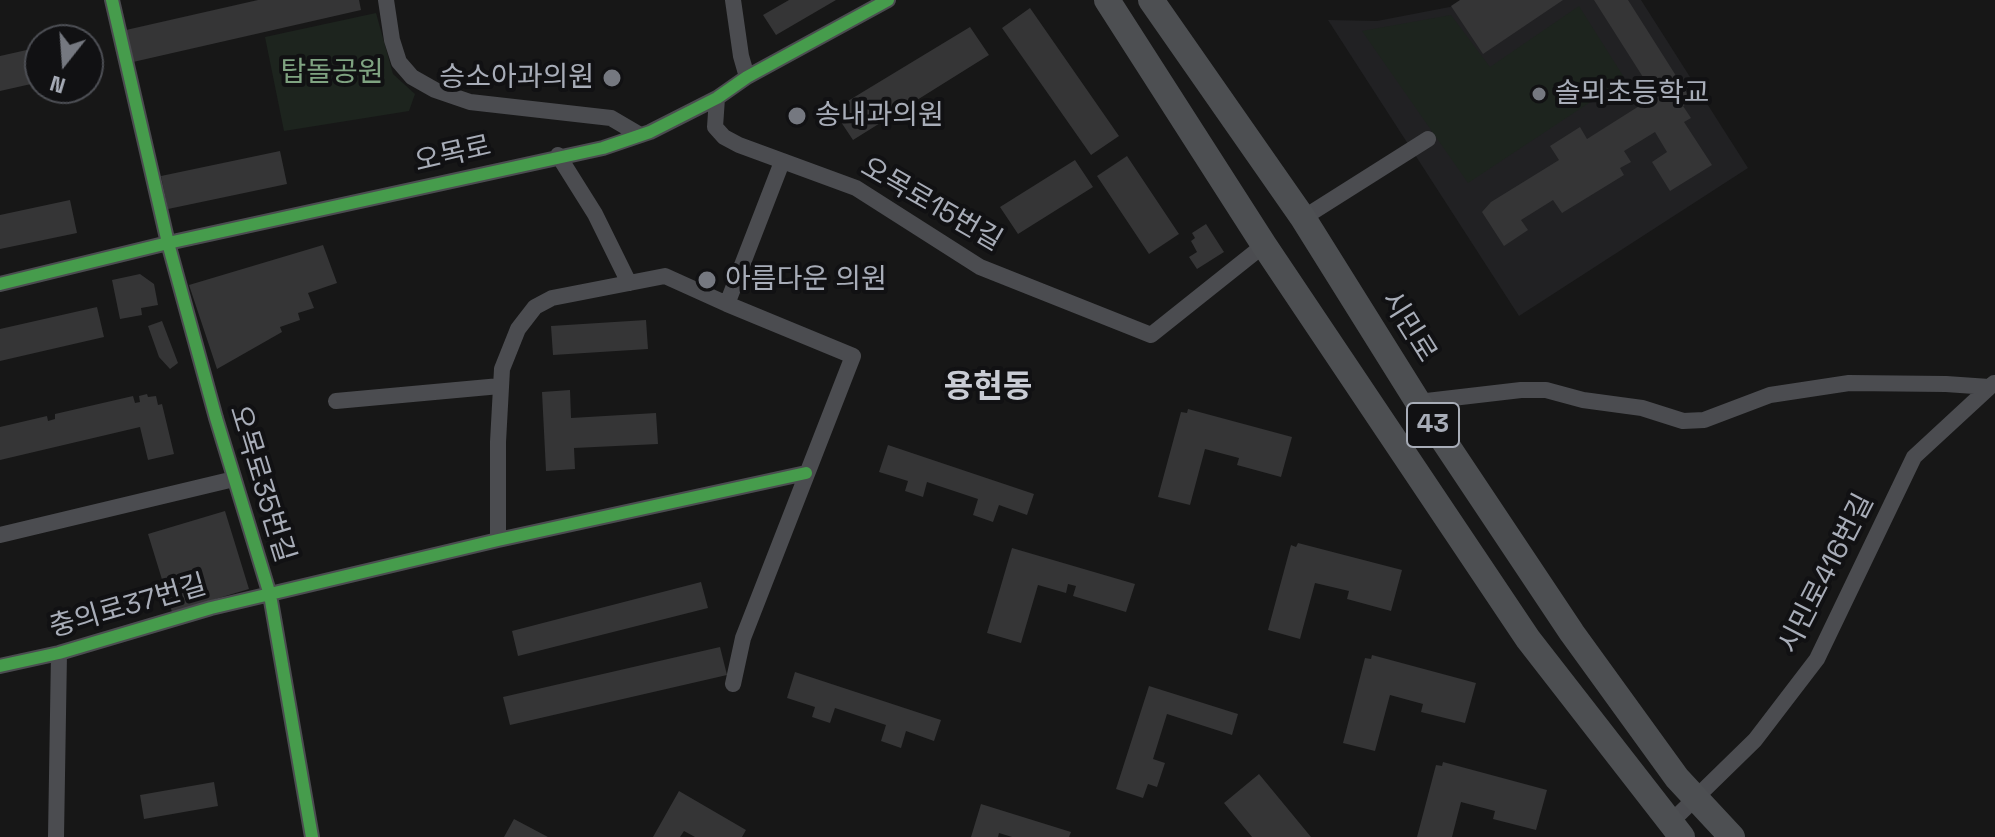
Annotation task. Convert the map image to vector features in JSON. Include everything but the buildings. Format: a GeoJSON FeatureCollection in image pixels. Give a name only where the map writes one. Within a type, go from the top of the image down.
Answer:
{"type":"FeatureCollection","features":[{"type":"Feature","properties":{"kind":"main road","name":"43"},"geometry":{"type":"LineString","coordinates":[[1107,0],[1264,245],[1528,639],[1676,830]]}},
{"type":"Feature","properties":{"kind":"main road","name":"시민로"},"geometry":{"type":"LineString","coordinates":[[1151,0],[1303,218],[1418,402],[1572,633],[1677,778],[1732,837]]}},
{"type":"Feature","properties":{"kind":"street","name":"오목로35번길"},"geometry":{"type":"LineString","coordinates":[[112,0],[168,243],[270,595],[312,837]]}},
{"type":"Feature","properties":{"kind":"street"},"geometry":{"type":"LineString","coordinates":[[386,0],[399,62],[412,77],[435,90],[470,102],[611,118],[640,135]]}},
{"type":"Feature","properties":{"kind":"street"},"geometry":{"type":"LineString","coordinates":[[733,0],[747,77]]}},
{"type":"Feature","properties":{"kind":"street","name":"오목로"},"geometry":{"type":"LineString","coordinates":[[0,284],[558,155],[603,148],[640,135],[717,98],[747,77],[888,0]]}},
{"type":"Feature","properties":{"kind":"street","name":"오목로15번길"},"geometry":{"type":"LineString","coordinates":[[717,98],[715,127],[724,137],[782,162],[856,188],[980,267],[1151,335],[1264,245]]}},
{"type":"Feature","properties":{"kind":"street"},"geometry":{"type":"LineString","coordinates":[[1303,218],[1428,139]]}},
{"type":"Feature","properties":{"kind":"street"},"geometry":{"type":"LineString","coordinates":[[558,155],[595,214],[629,283]]}},
{"type":"Feature","properties":{"kind":"street"},"geometry":{"type":"LineString","coordinates":[[727,304],[782,162]]}},
{"type":"Feature","properties":{"kind":"street"},"geometry":{"type":"LineString","coordinates":[[498,540],[500,386],[507,351],[518,329],[535,307],[552,298],[665,276],[853,356],[743,638],[733,684]]}},
{"type":"Feature","properties":{"kind":"street"},"geometry":{"type":"LineString","coordinates":[[1418,402],[1546,390],[1583,400],[1642,408],[1683,421],[1704,420],[1770,395],[1849,383],[1992,385]]}},
{"type":"Feature","properties":{"kind":"street","name":"시민로416번길"},"geometry":{"type":"LineString","coordinates":[[1676,830],[1695,798],[1755,740],[1817,659],[1914,457],[1992,385]]}},
{"type":"Feature","properties":{"kind":"street"},"geometry":{"type":"LineString","coordinates":[[336,401],[500,386]]}},
{"type":"Feature","properties":{"kind":"street","name":"충의로37번길"},"geometry":{"type":"LineString","coordinates":[[0,666],[59,653],[211,608],[498,540],[806,473]]}},
{"type":"Feature","properties":{"kind":"street"},"geometry":{"type":"LineString","coordinates":[[0,535],[234,479]]}},
{"type":"Feature","properties":{"kind":"street"},"geometry":{"type":"LineString","coordinates":[[56,837],[59,653]]}},
{"type":"Feature","properties":{"kind":"shaded area","name":"솔뫼초등학교"},"geometry":{"type":"Polygon","coordinates":[[[1465,0],[1641,0],[1748,168],[1519,316],[1328,20],[1377,21],[1460,5],[1465,0]]]}},
{"type":"Feature","properties":{"kind":"green space"},"geometry":{"type":"Polygon","coordinates":[[[1579,6],[1625,79],[1468,183],[1362,31],[1451,15],[1490,67],[1579,6]]]}},
{"type":"Feature","properties":{"kind":"green space","name":"탑돌공원"},"geometry":{"type":"Polygon","coordinates":[[[376,13],[393,74],[415,94],[409,111],[284,131],[265,37],[376,13]]]}},
{"type":"Feature","properties":{"kind":"cycle path"},"geometry":{"type":"LineString","coordinates":[[112,0],[168,243],[216,418],[270,595],[312,837]]}},
{"type":"Feature","properties":{"kind":"cycle path"},"geometry":{"type":"LineString","coordinates":[[0,284],[168,243],[603,148],[650,132],[717,98],[747,77],[888,0]]}},
{"type":"Feature","properties":{"kind":"cycle path"},"geometry":{"type":"LineString","coordinates":[[0,666],[59,653],[211,608],[498,540],[806,473]]}},
{"type":"Feature","properties":{"kind":"place","name":"승소아과의원"},"geometry":{"type":"Point","coordinates":[612,78]}},
{"type":"Feature","properties":{"kind":"place","name":"솔뫼초등학교"},"geometry":{"type":"Point","coordinates":[1539,94]}},
{"type":"Feature","properties":{"kind":"place","name":"송내과의원"},"geometry":{"type":"Point","coordinates":[797,116]}},
{"type":"Feature","properties":{"kind":"place","name":"아름다운 의원"},"geometry":{"type":"Point","coordinates":[707,280]}},
{"type":"Feature","properties":{"kind":"district","name":"용현동"},"geometry":{"type":"Point","coordinates":[988,388]}}]}
